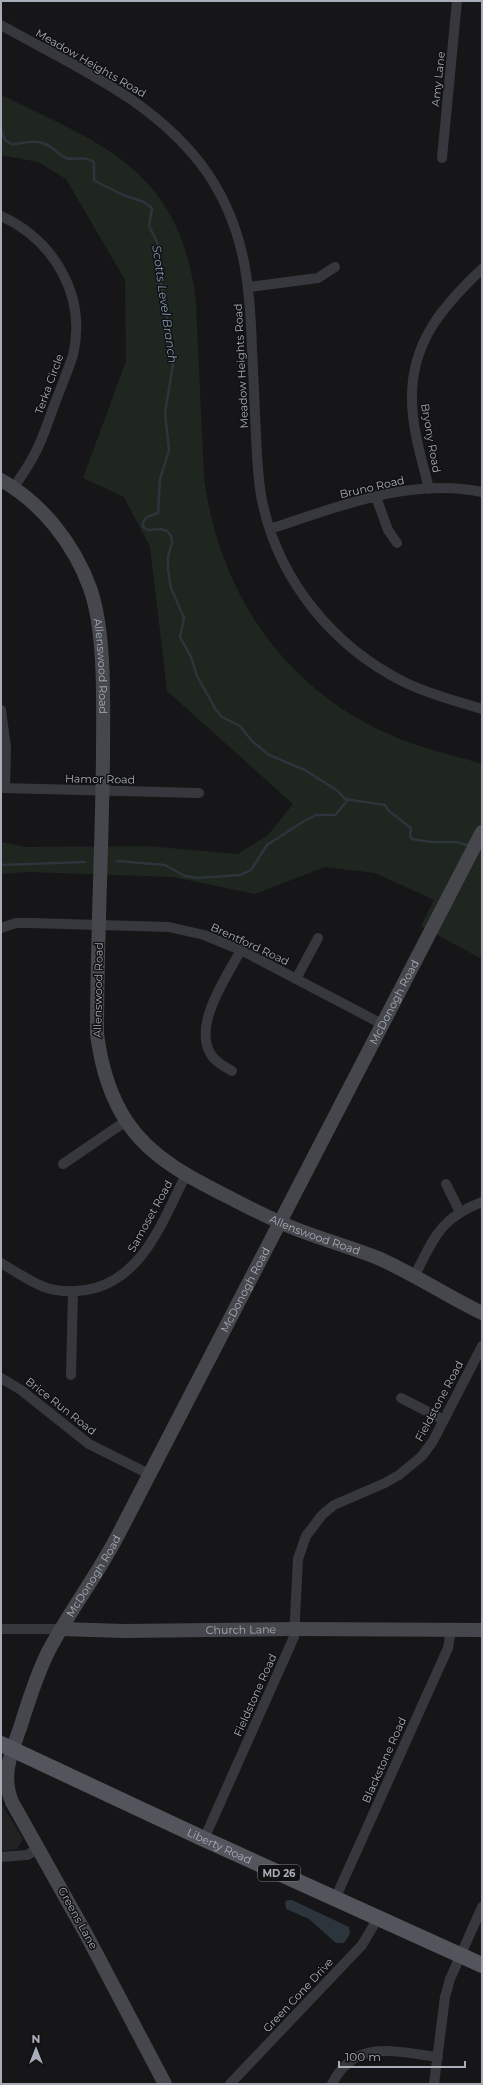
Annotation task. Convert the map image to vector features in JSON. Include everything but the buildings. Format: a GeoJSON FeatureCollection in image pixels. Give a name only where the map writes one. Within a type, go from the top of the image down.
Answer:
{"type":"FeatureCollection","features":[{"type":"Feature","properties":{"kind":"main road","name":"Liberty Road"},"geometry":{"type":"LineString","coordinates":[[7,1747],[204,1839],[482,1965]]}},
{"type":"Feature","properties":{"kind":"street","name":"Amy Lane"},"geometry":{"type":"LineString","coordinates":[[442,158],[457,1]]}},
{"type":"Feature","properties":{"kind":"street","name":"Meadow Heights Road"},"geometry":{"type":"LineString","coordinates":[[1,26],[131,98],[154,115],[177,136],[209,175],[232,219],[240,240],[249,287],[259,476],[262,504],[286,569],[299,589],[334,634],[353,650],[381,670],[406,683],[482,709]]}},
{"type":"Feature","properties":{"kind":"street","name":"Terka Circle"},"geometry":{"type":"LineString","coordinates":[[1,216],[28,232],[43,244],[55,260],[71,295],[75,315],[73,354],[67,374],[34,457],[14,488]]}},
{"type":"Feature","properties":{"kind":"street"},"geometry":{"type":"LineString","coordinates":[[249,287],[318,278],[335,267]]}},
{"type":"Feature","properties":{"kind":"street","name":"Bryony Road"},"geometry":{"type":"LineString","coordinates":[[429,489],[416,433],[412,399],[418,358],[425,338],[442,311],[457,293],[482,269]]}},
{"type":"Feature","properties":{"kind":"street","name":"Allenswood Road"},"geometry":{"type":"LineString","coordinates":[[1,480],[14,488],[52,523],[80,564],[90,589],[96,615],[100,642],[103,721],[97,1005],[98,1047],[112,1094],[126,1121],[149,1148],[186,1175],[280,1223],[377,1258],[415,1275],[482,1313]]}},
{"type":"Feature","properties":{"kind":"street","name":"Bruno Road"},"geometry":{"type":"LineString","coordinates":[[270,529],[376,496],[429,489],[457,489],[482,492]]}},
{"type":"Feature","properties":{"kind":"street"},"geometry":{"type":"LineString","coordinates":[[376,496],[388,530],[397,543]]}},
{"type":"Feature","properties":{"kind":"street"},"geometry":{"type":"LineString","coordinates":[[1,710],[6,748],[3,788]]}},
{"type":"Feature","properties":{"kind":"street","name":"Hamor Road"},"geometry":{"type":"LineString","coordinates":[[3,788],[199,793]]}},
{"type":"Feature","properties":{"kind":"street","name":"McDonogh Road"},"geometry":{"type":"LineString","coordinates":[[7,1747],[43,1662],[98,1572],[480,836]]}},
{"type":"Feature","properties":{"kind":"street","name":"Brentford Road"},"geometry":{"type":"LineString","coordinates":[[1,928],[16,924],[30,923],[169,927],[186,930],[220,940],[241,950],[382,1024]]}},
{"type":"Feature","properties":{"kind":"street"},"geometry":{"type":"LineString","coordinates":[[296,979],[318,938]]}},
{"type":"Feature","properties":{"kind":"street"},"geometry":{"type":"LineString","coordinates":[[232,1071],[219,1063],[212,1056],[206,1037],[206,1026],[211,1006],[241,950]]}},
{"type":"Feature","properties":{"kind":"street"},"geometry":{"type":"LineString","coordinates":[[63,1164],[126,1121]]}},
{"type":"Feature","properties":{"kind":"street","name":"Samoset Road"},"geometry":{"type":"LineString","coordinates":[[1,1263],[44,1287],[74,1292],[106,1285],[120,1277],[132,1267],[150,1245],[186,1175]]}},
{"type":"Feature","properties":{"kind":"street"},"geometry":{"type":"LineString","coordinates":[[446,1184],[460,1212]]}},
{"type":"Feature","properties":{"kind":"street"},"geometry":{"type":"LineString","coordinates":[[415,1275],[441,1228],[460,1212],[482,1202]]}},
{"type":"Feature","properties":{"kind":"street"},"geometry":{"type":"LineString","coordinates":[[71,1375],[74,1292]]}},
{"type":"Feature","properties":{"kind":"street","name":"Fieldstone Road"},"geometry":{"type":"LineString","coordinates":[[204,1839],[294,1637],[298,1559],[306,1536],[314,1524],[334,1505],[385,1483],[411,1466],[433,1442],[482,1346]]}},
{"type":"Feature","properties":{"kind":"street","name":"Brice Run Road"},"geometry":{"type":"LineString","coordinates":[[1,1378],[21,1390],[89,1444],[149,1474]]}},
{"type":"Feature","properties":{"kind":"street"},"geometry":{"type":"LineString","coordinates":[[401,1398],[444,1420]]}},
{"type":"Feature","properties":{"kind":"street","name":"Church Lane"},"geometry":{"type":"LineString","coordinates":[[1,1629],[62,1629],[124,1632],[295,1629],[482,1630]]}},
{"type":"Feature","properties":{"kind":"street","name":"Blackstone Road"},"geometry":{"type":"LineString","coordinates":[[335,1899],[448,1648],[451,1630]]}},
{"type":"Feature","properties":{"kind":"street","name":"Greens Lane"},"geometry":{"type":"LineString","coordinates":[[7,1747],[7,1788],[16,1809],[40,1848],[165,2084]]}},
{"type":"Feature","properties":{"kind":"street"},"geometry":{"type":"LineString","coordinates":[[1,1857],[28,1855],[40,1848]]}},
{"type":"Feature","properties":{"kind":"street"},"geometry":{"type":"LineString","coordinates":[[434,2084],[446,1997],[450,1979],[482,1907]]}},
{"type":"Feature","properties":{"kind":"street","name":"Green Cone Drive"},"geometry":{"type":"LineString","coordinates":[[230,2084],[362,1945],[378,1918]]}},
{"type":"Feature","properties":{"kind":"street"},"geometry":{"type":"LineString","coordinates":[[332,2084],[345,2065],[356,2056],[369,2052],[384,2050],[438,2057]]}},
{"type":"Feature","properties":{"kind":"shaded area"},"geometry":{"type":"Polygon","coordinates":[[[1,95],[74,130],[105,148],[132,168],[155,193],[174,222],[188,258],[196,302],[204,478],[212,519],[224,558],[240,595],[261,629],[285,660],[314,688],[347,712],[396,737],[420,746],[482,764],[482,959],[421,926],[434,900],[375,873],[325,867],[255,894],[173,877],[27,872],[1,874],[1,842],[26,847],[147,846],[238,854],[268,835],[293,804],[167,691],[150,547],[124,497],[83,478],[126,361],[125,280],[66,179],[38,162],[1,155],[1,95]]]}},
{"type":"Feature","properties":{"kind":"shaded area"},"geometry":{"type":"Polygon","coordinates":[[[1,1803],[23,1839],[17,1849],[1,1851],[1,1803]]]}},
{"type":"Feature","properties":{"kind":"shaded area"},"geometry":{"type":"Polygon","coordinates":[[[292,1900],[349,1927],[350,1934],[344,1943],[336,1943],[309,1919],[286,1909],[285,1902],[292,1900]]]}},
{"type":"Feature","properties":{"kind":"waterway","name":"Scotts Level Branch"},"geometry":{"type":"LineString","coordinates":[[1,129],[5,140],[11,144],[32,142],[41,143],[51,147],[66,158],[83,158],[94,162],[94,180],[123,195],[144,202],[152,208],[149,226],[159,246],[160,279],[174,358],[165,413],[169,450],[160,479],[158,513],[147,517],[143,522],[143,527],[148,530],[161,529],[167,531],[171,536],[172,543],[168,556],[168,570],[171,588],[184,618],[180,637],[191,657],[197,676],[216,710],[222,717],[240,726],[252,741],[269,755],[305,770],[338,791],[345,799],[385,805],[389,811],[411,828],[410,836],[412,839],[431,842],[457,842],[470,846]]}},
{"type":"Feature","properties":{"kind":"waterway"},"geometry":{"type":"LineString","coordinates":[[117,861],[165,865],[185,876],[198,878],[240,875],[251,870],[267,845],[316,815],[335,815],[348,800]]}},
{"type":"Feature","properties":{"kind":"waterway"},"geometry":{"type":"LineString","coordinates":[[1,865],[85,862]]}}]}
